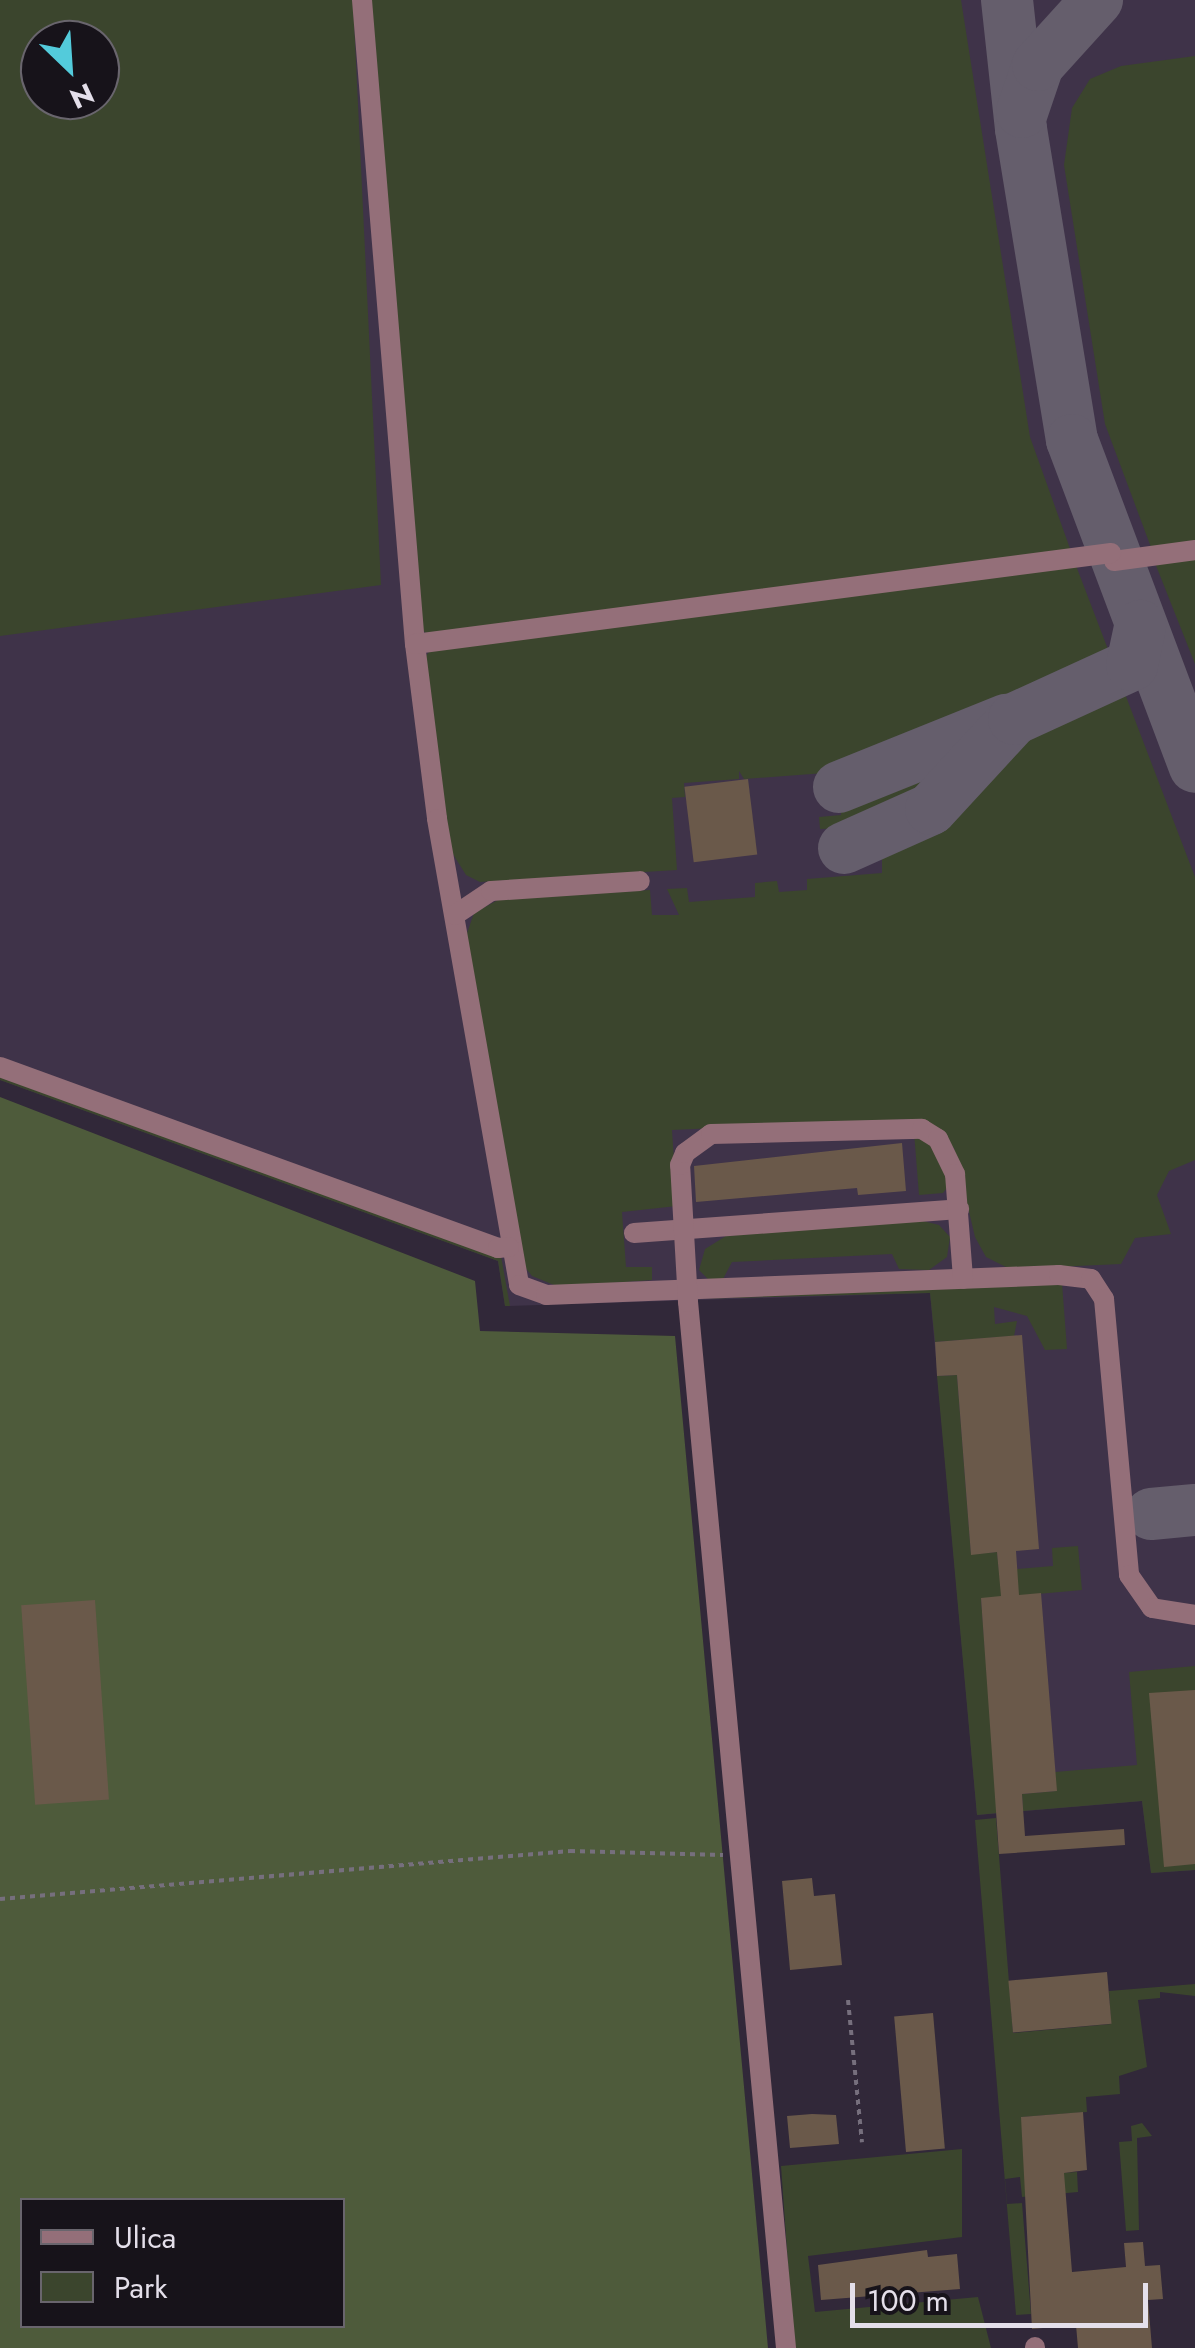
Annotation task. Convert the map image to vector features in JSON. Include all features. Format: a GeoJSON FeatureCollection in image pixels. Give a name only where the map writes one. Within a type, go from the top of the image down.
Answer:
{"type":"FeatureCollection","features":[{"type":"Feature","properties":{"kind":"lane"},"geometry":{"type":"LineString","coordinates":[[362,0],[415,644],[448,876],[518,1284],[534,1294],[1071,1275],[1097,1283],[1104,1300],[1129,1575],[1152,1608],[1195,1615]]}},
{"type":"Feature","properties":{"kind":"lane"},"geometry":{"type":"LineString","coordinates":[[415,644],[1195,550]]}},
{"type":"Feature","properties":{"kind":"lane"},"geometry":{"type":"LineString","coordinates":[[448,876],[470,890],[491,891],[640,882]]}},
{"type":"Feature","properties":{"kind":"lane"},"geometry":{"type":"LineString","coordinates":[[455,915],[491,891]]}},
{"type":"Feature","properties":{"kind":"lane"},"geometry":{"type":"LineString","coordinates":[[0,1067],[498,1248],[510,1246]]}},
{"type":"Feature","properties":{"kind":"lane"},"geometry":{"type":"LineString","coordinates":[[786,2348],[687,1290],[680,1165],[692,1143],[711,1134],[922,1128],[951,1160],[959,1209],[963,1279]]}},
{"type":"Feature","properties":{"kind":"lane"},"geometry":{"type":"LineString","coordinates":[[634,1233],[959,1209]]}},
{"type":"Feature","properties":{"kind":"path"},"geometry":{"type":"LineString","coordinates":[[0,1899],[532,1853],[739,1854]]}},
{"type":"Feature","properties":{"kind":"path"},"geometry":{"type":"LineString","coordinates":[[848,2000],[862,2142]]}},
{"type":"Feature","properties":{"kind":"shaded area"},"geometry":{"type":"Polygon","coordinates":[[[0,0],[1195,0],[1195,1870],[1151,1873],[1142,1801],[977,1815],[930,1293],[505,1306],[498,1261],[0,1080],[0,0]]]}},
{"type":"Feature","properties":{"kind":"green space"},"geometry":{"type":"Polygon","coordinates":[[[0,0],[353,0],[381,585],[0,636],[0,0]]]}},
{"type":"Feature","properties":{"kind":"green space"},"geometry":{"type":"Polygon","coordinates":[[[370,0],[961,0],[1030,437],[1072,554],[433,638],[422,630],[370,0]]]}},
{"type":"Feature","properties":{"kind":"green space"},"geometry":{"type":"Polygon","coordinates":[[[1195,56],[1195,545],[1152,550],[1105,424],[1064,165],[1072,108],[1090,79],[1121,66],[1195,56]]]}},
{"type":"Feature","properties":{"kind":"green space"},"geometry":{"type":"Polygon","coordinates":[[[1195,557],[1195,664],[1155,563],[1195,557]]]}},
{"type":"Feature","properties":{"kind":"green space"},"geometry":{"type":"Polygon","coordinates":[[[1075,563],[1195,877],[1195,1160],[1169,1171],[1157,1195],[1171,1234],[1135,1238],[1121,1264],[1010,1269],[986,1257],[975,1237],[954,1148],[914,1119],[672,1130],[677,1206],[622,1212],[626,1267],[652,1267],[652,1280],[559,1287],[532,1276],[524,1266],[466,936],[474,913],[498,900],[650,890],[652,915],[679,915],[667,889],[687,888],[689,902],[755,897],[755,883],[777,881],[779,892],[807,890],[807,879],[882,873],[882,856],[844,858],[842,828],[820,829],[819,817],[841,815],[838,772],[744,779],[739,771],[739,779],[684,783],[685,797],[672,798],[677,870],[480,882],[466,875],[451,851],[425,657],[433,647],[1075,563]]]}},
{"type":"Feature","properties":{"kind":"green space"},"geometry":{"type":"Polygon","coordinates":[[[0,1073],[501,1256],[510,1306],[505,1306],[498,1261],[0,1080],[0,1073]]]}},
{"type":"Feature","properties":{"kind":"green space"},"geometry":{"type":"Polygon","coordinates":[[[0,1097],[475,1281],[480,1331],[675,1336],[768,2348],[0,2348],[0,1097]]]}},
{"type":"Feature","properties":{"kind":"green space"},"geometry":{"type":"Polygon","coordinates":[[[914,1132],[932,1141],[949,1185],[943,1193],[919,1195],[914,1132]]]}},
{"type":"Feature","properties":{"kind":"green space"},"geometry":{"type":"Polygon","coordinates":[[[919,1220],[939,1225],[950,1237],[947,1257],[929,1270],[899,1269],[892,1254],[732,1262],[723,1279],[709,1280],[699,1270],[705,1249],[726,1236],[919,1220]]]}},
{"type":"Feature","properties":{"kind":"green space"},"geometry":{"type":"Polygon","coordinates":[[[1062,1283],[1067,1349],[1045,1350],[1027,1316],[994,1307],[995,1324],[1017,1321],[1014,1336],[935,1342],[930,1293],[696,1299],[1062,1283]]]}},
{"type":"Feature","properties":{"kind":"green space"},"geometry":{"type":"Polygon","coordinates":[[[957,1375],[971,1554],[997,1552],[999,1570],[1017,1569],[1053,1566],[1052,1548],[1078,1546],[1082,1590],[981,1599],[998,1813],[977,1815],[937,1376],[957,1375]]]}},
{"type":"Feature","properties":{"kind":"green space"},"geometry":{"type":"Polygon","coordinates":[[[1195,1666],[1195,1870],[1151,1873],[1142,1801],[1023,1811],[1022,1794],[1056,1791],[1055,1772],[1137,1765],[1129,1672],[1195,1666]]]}},
{"type":"Feature","properties":{"kind":"green space"},"geometry":{"type":"Polygon","coordinates":[[[996,1818],[1013,2033],[1111,2024],[1109,1991],[1195,1984],[1195,1996],[1160,1992],[1160,1998],[1138,2000],[1147,2067],[1119,2076],[1120,2094],[1086,2097],[1087,2112],[1022,2117],[1026,2175],[1077,2172],[1078,2192],[1022,2197],[1020,2177],[1005,2179],[1007,2204],[1022,2203],[1031,2314],[1016,2315],[975,1820],[996,1818]]]}},
{"type":"Feature","properties":{"kind":"green space"},"geometry":{"type":"Polygon","coordinates":[[[1142,2123],[1152,2136],[1137,2138],[1139,2230],[1126,2231],[1119,2142],[1132,2141],[1131,2126],[1142,2123]]]}},
{"type":"Feature","properties":{"kind":"green space"},"geometry":{"type":"Polygon","coordinates":[[[962,2149],[962,2237],[808,2256],[815,2312],[978,2297],[991,2348],[794,2348],[781,2166],[962,2149]]]}},
{"type":"Feature","properties":{"kind":"building"},"geometry":{"type":"Polygon","coordinates":[[[748,779],[757,854],[694,862],[684,787],[748,779]]]}},
{"type":"Feature","properties":{"kind":"building"},"geometry":{"type":"Polygon","coordinates":[[[902,1143],[906,1191],[858,1195],[857,1188],[696,1202],[694,1166],[902,1143]]]}},
{"type":"Feature","properties":{"kind":"building"},"geometry":{"type":"Polygon","coordinates":[[[1022,1335],[1039,1549],[1016,1551],[1019,1595],[1041,1593],[1057,1791],[1022,1794],[1025,1836],[1124,1829],[1125,1845],[999,1854],[981,1598],[1001,1596],[997,1552],[971,1555],[957,1375],[937,1376],[935,1342],[1022,1335]]]}},
{"type":"Feature","properties":{"kind":"building"},"geometry":{"type":"Polygon","coordinates":[[[95,1600],[109,1800],[35,1805],[21,1605],[95,1600]]]}},
{"type":"Feature","properties":{"kind":"building"},"geometry":{"type":"Polygon","coordinates":[[[1195,1690],[1195,1864],[1164,1867],[1149,1693],[1195,1690]]]}},
{"type":"Feature","properties":{"kind":"building"},"geometry":{"type":"Polygon","coordinates":[[[812,1878],[814,1896],[835,1894],[842,1965],[790,1970],[782,1881],[812,1878]]]}},
{"type":"Feature","properties":{"kind":"building"},"geometry":{"type":"Polygon","coordinates":[[[1107,1972],[1112,2024],[1013,2032],[1008,1981],[1107,1972]]]}},
{"type":"Feature","properties":{"kind":"building"},"geometry":{"type":"Polygon","coordinates":[[[933,2013],[945,2148],[906,2152],[894,2016],[933,2013]]]}},
{"type":"Feature","properties":{"kind":"building"},"geometry":{"type":"Polygon","coordinates":[[[1083,2112],[1087,2170],[1064,2173],[1072,2272],[1126,2267],[1124,2243],[1143,2242],[1145,2266],[1160,2265],[1163,2299],[1148,2300],[1152,2348],[1078,2348],[1076,2325],[1032,2329],[1021,2117],[1083,2112]]]}},
{"type":"Feature","properties":{"kind":"building"},"geometry":{"type":"Polygon","coordinates":[[[836,2115],[839,2144],[790,2148],[787,2116],[836,2115]]]}},
{"type":"Feature","properties":{"kind":"building"},"geometry":{"type":"Polygon","coordinates":[[[927,2250],[928,2257],[957,2254],[960,2289],[821,2300],[818,2265],[927,2250]]]}},
{"type":"Feature","properties":{"kind":"taxiway"},"geometry":{"type":"LineString","coordinates":[[1007,0],[1021,129],[1072,440],[1195,767]]}},
{"type":"Feature","properties":{"kind":"taxiway"},"geometry":{"type":"LineString","coordinates":[[1022,112],[1038,65],[1097,0]]}},
{"type":"Feature","properties":{"kind":"taxiway"},"geometry":{"type":"LineString","coordinates":[[844,848],[931,809],[1014,719],[1132,665],[1140,626]]}},
{"type":"Feature","properties":{"kind":"taxiway"},"geometry":{"type":"LineString","coordinates":[[839,787],[1006,720]]}},
{"type":"Feature","properties":{"kind":"taxiway"},"geometry":{"type":"LineString","coordinates":[[1151,1514],[1195,1510]]}}]}
